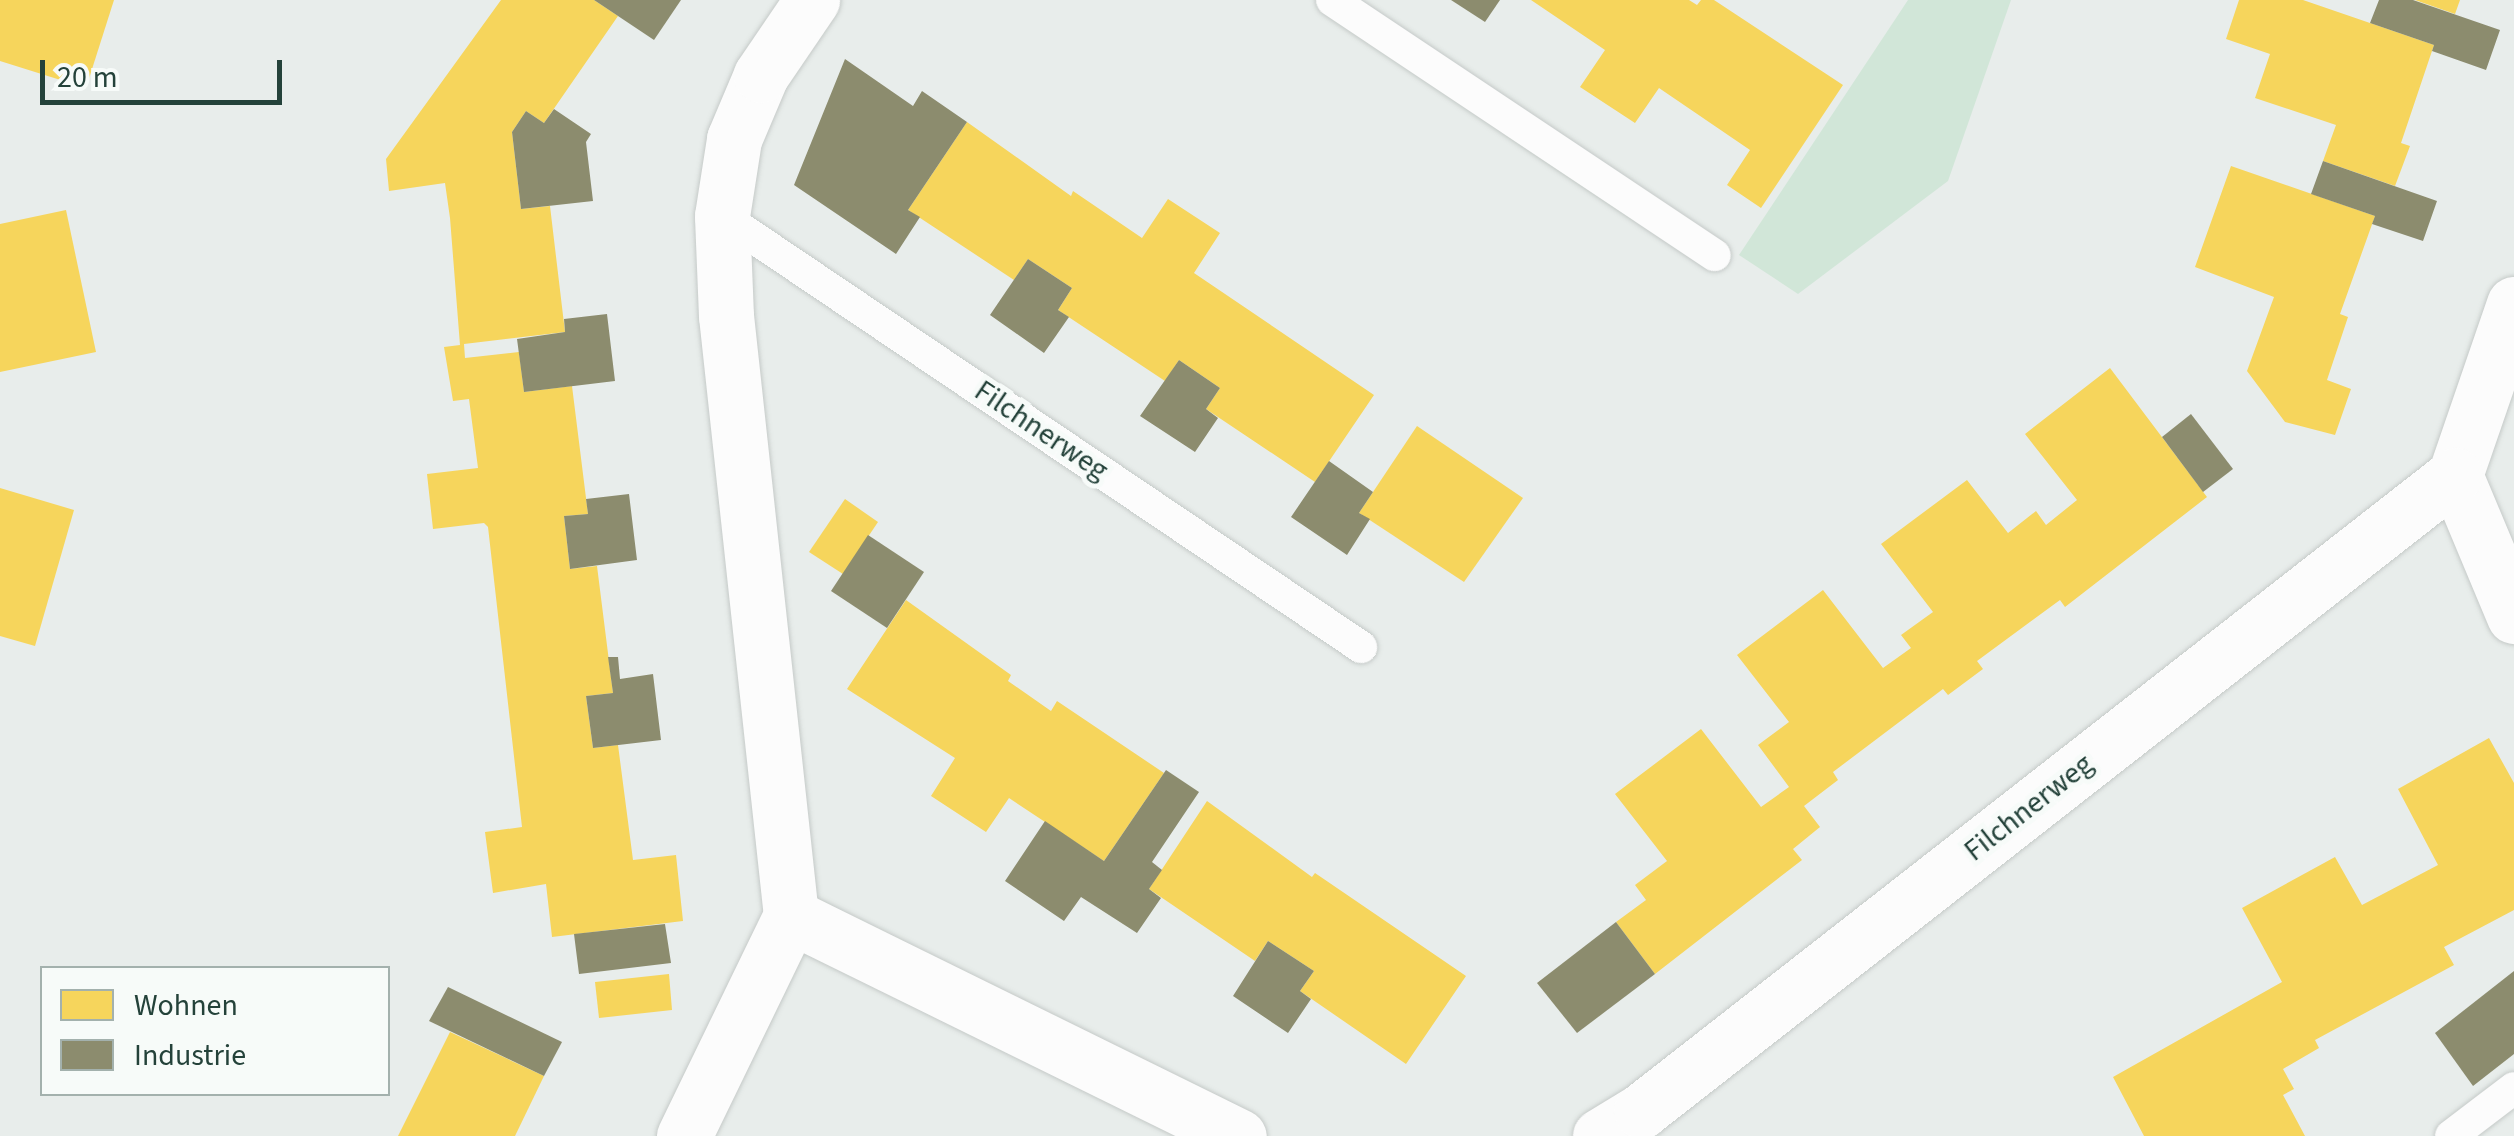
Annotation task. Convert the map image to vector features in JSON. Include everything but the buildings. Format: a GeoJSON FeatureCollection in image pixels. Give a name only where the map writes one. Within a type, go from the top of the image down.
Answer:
{"type":"FeatureCollection","features":[{"type":"Feature","properties":{"kind":"street"},"geometry":{"type":"LineString","coordinates":[[684,1136],[791,916],[726,316],[722,216],[734,139],[762,75],[812,0]]}},
{"type":"Feature","properties":{"kind":"street"},"geometry":{"type":"LineString","coordinates":[[2514,304],[2455,474],[2514,616]]}},
{"type":"Feature","properties":{"kind":"street","name":"Filchnerweg"},"geometry":{"type":"LineString","coordinates":[[1600,1136],[1642,1111],[2455,474]]}},
{"type":"Feature","properties":{"kind":"street"},"geometry":{"type":"LineString","coordinates":[[791,916],[1239,1136]]}},
{"type":"Feature","properties":{"kind":"lane"},"geometry":{"type":"LineString","coordinates":[[1332,0],[1714,254]]}},
{"type":"Feature","properties":{"kind":"lane","name":"Filchnerweg"},"geometry":{"type":"LineString","coordinates":[[722,216],[1361,647]]}},
{"type":"Feature","properties":{"kind":"lane"},"geometry":{"type":"LineString","coordinates":[[2451,1136],[2514,1088]]}},
{"type":"Feature","properties":{"kind":"green space"},"geometry":{"type":"Polygon","coordinates":[[[1908,0],[2011,0],[1948,181],[1798,294],[1739,255],[1908,0]]]}}]}
